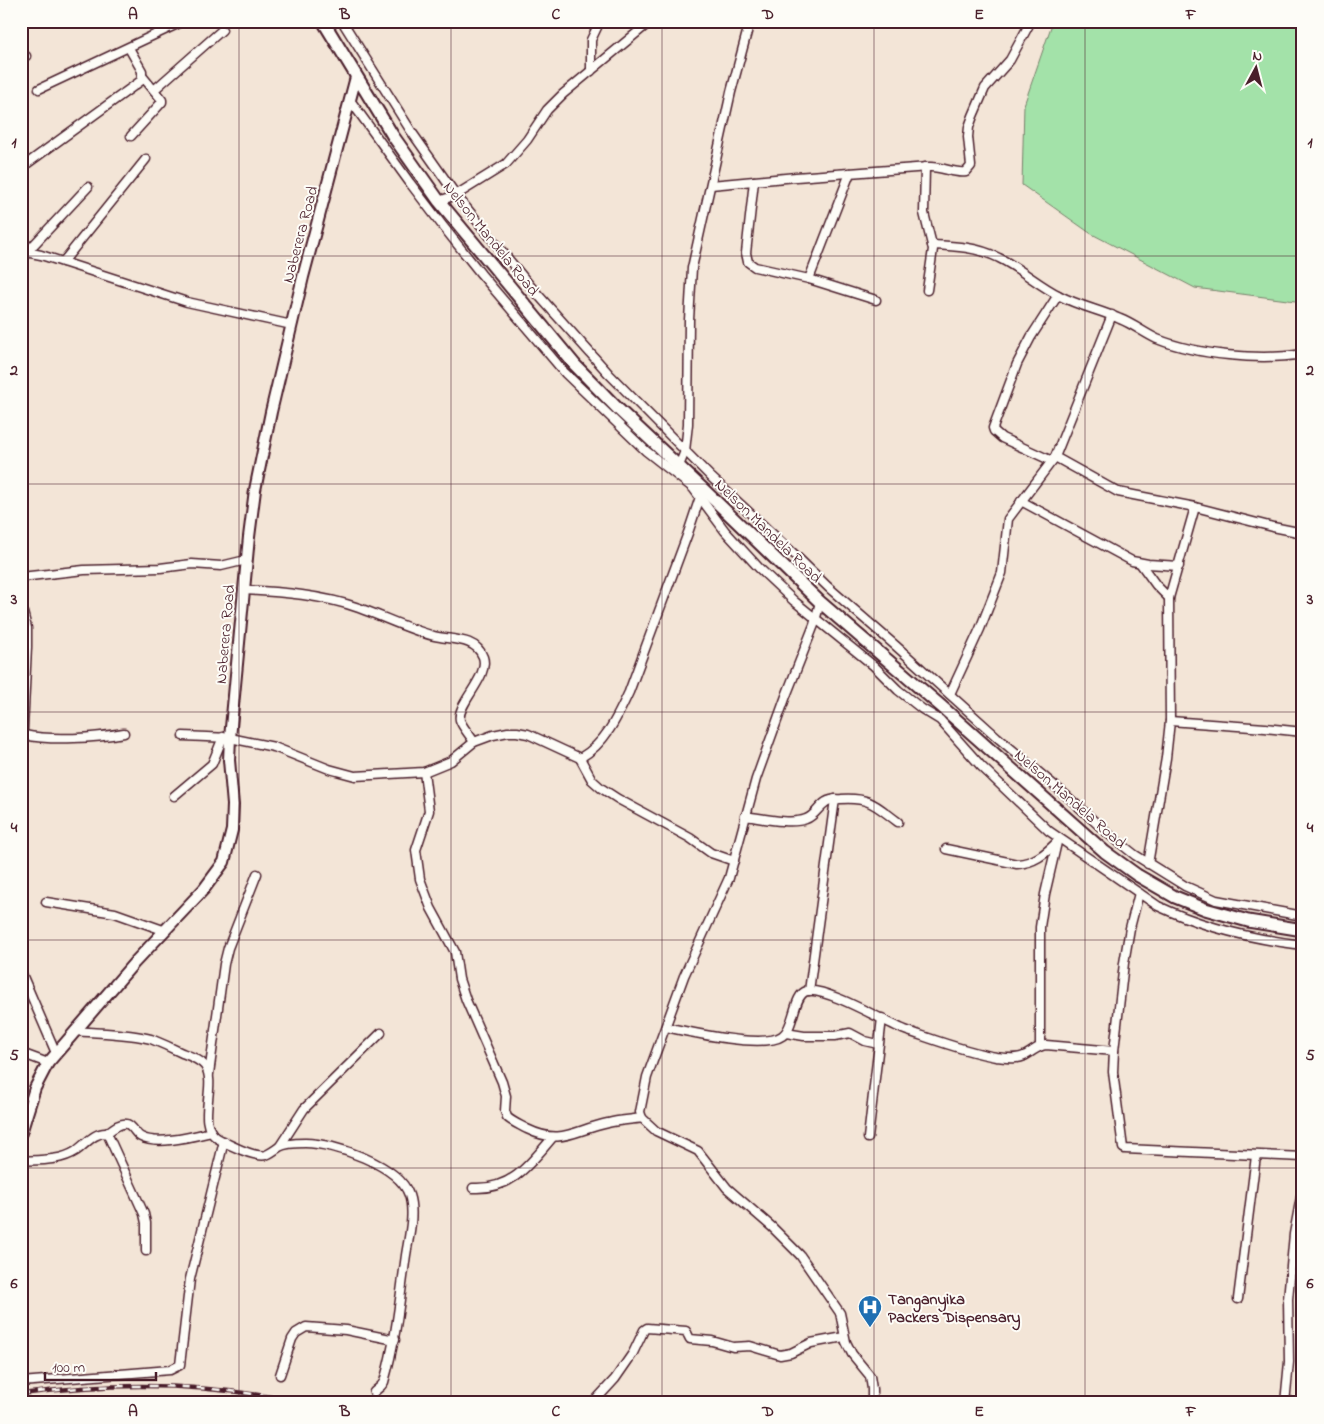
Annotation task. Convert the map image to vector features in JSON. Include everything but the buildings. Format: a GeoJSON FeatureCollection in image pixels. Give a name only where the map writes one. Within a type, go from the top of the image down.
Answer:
{"type":"FeatureCollection","features":[{"type":"Feature","properties":{"kind":"main road","name":"Nelson Mandela Road"},"geometry":{"type":"LineString","coordinates":[[323,21],[393,136],[439,201],[586,376],[619,410],[680,466],[820,602],[1106,852],[1137,874],[1158,888],[1205,909],[1248,921],[1303,930]]}},
{"type":"Feature","properties":{"kind":"street"},"geometry":{"type":"LineString","coordinates":[[39,89],[184,21]]}},
{"type":"Feature","properties":{"kind":"street"},"geometry":{"type":"LineString","coordinates":[[342,21],[412,131],[456,194],[532,288],[585,348],[685,450],[837,596],[1106,832],[1148,864],[1184,886],[1216,900],[1303,916]]}},
{"type":"Feature","properties":{"kind":"street"},"geometry":{"type":"LineString","coordinates":[[591,71],[591,40],[600,21]]}},
{"type":"Feature","properties":{"kind":"street"},"geometry":{"type":"LineString","coordinates":[[439,201],[456,194],[506,164],[527,140],[547,110],[563,94],[651,21]]}},
{"type":"Feature","properties":{"kind":"street"},"geometry":{"type":"LineString","coordinates":[[680,466],[685,450],[688,405],[692,268],[750,21]]}},
{"type":"Feature","properties":{"kind":"street"},"geometry":{"type":"LineString","coordinates":[[711,185],[925,167],[945,168],[961,173],[970,169],[971,159],[968,137],[973,116],[985,88],[1010,60],[1030,21]]}},
{"type":"Feature","properties":{"kind":"street"},"geometry":{"type":"LineString","coordinates":[[154,90],[222,30]]}},
{"type":"Feature","properties":{"kind":"street"},"geometry":{"type":"LineString","coordinates":[[129,48],[142,71],[143,77],[162,100],[131,136]]}},
{"type":"Feature","properties":{"kind":"street"},"geometry":{"type":"LineString","coordinates":[[21,168],[140,82],[143,77]]}},
{"type":"Feature","properties":{"kind":"street","name":"Naberera Road"},"geometry":{"type":"LineString","coordinates":[[21,1134],[35,1088],[48,1062],[163,930],[204,889],[224,862],[232,830],[233,805],[226,737],[246,560],[257,482],[271,412],[303,277],[356,77]]}},
{"type":"Feature","properties":{"kind":"street"},"geometry":{"type":"LineString","coordinates":[[350,100],[442,225],[565,374],[646,451],[688,484],[725,531],[759,568],[816,619],[854,648],[898,690],[940,720],[981,766],[1057,841],[1158,906],[1177,915],[1223,931],[1257,939],[1303,945]]}},
{"type":"Feature","properties":{"kind":"street"},"geometry":{"type":"LineString","coordinates":[[63,262],[146,159]]}},
{"type":"Feature","properties":{"kind":"street"},"geometry":{"type":"LineString","coordinates":[[925,167],[924,213],[933,254],[927,290]]}},
{"type":"Feature","properties":{"kind":"street"},"geometry":{"type":"LineString","coordinates":[[809,279],[850,173]]}},
{"type":"Feature","properties":{"kind":"street"},"geometry":{"type":"LineString","coordinates":[[754,181],[746,253],[747,260],[755,267],[809,279],[876,300]]}},
{"type":"Feature","properties":{"kind":"street"},"geometry":{"type":"LineString","coordinates":[[88,187],[24,251],[187,302],[292,325]]}},
{"type":"Feature","properties":{"kind":"street"},"geometry":{"type":"LineString","coordinates":[[932,244],[959,246],[994,256],[1058,295],[1112,316],[1158,339],[1201,351],[1256,357],[1282,357],[1303,354]]}},
{"type":"Feature","properties":{"kind":"street"},"geometry":{"type":"LineString","coordinates":[[1058,295],[1031,336],[1017,364],[993,428],[994,431],[1002,438],[1054,459],[1118,492],[1195,507],[1303,533]]}},
{"type":"Feature","properties":{"kind":"street"},"geometry":{"type":"LineString","coordinates":[[950,694],[980,629],[1002,574],[1008,519],[1054,459],[1112,316]]}},
{"type":"Feature","properties":{"kind":"street"},"geometry":{"type":"LineString","coordinates":[[580,758],[592,751],[600,742],[620,713],[700,497]]}},
{"type":"Feature","properties":{"kind":"street"},"geometry":{"type":"LineString","coordinates":[[1021,501],[1125,558],[1140,563],[1179,566]]}},
{"type":"Feature","properties":{"kind":"street"},"geometry":{"type":"LineString","coordinates":[[1148,864],[1166,758],[1170,721],[1169,598],[1195,507]]}},
{"type":"Feature","properties":{"kind":"street"},"geometry":{"type":"LineString","coordinates":[[21,577],[84,570],[160,568],[192,564],[221,566],[246,560]]}},
{"type":"Feature","properties":{"kind":"street"},"geometry":{"type":"LineString","coordinates":[[1140,563],[1156,585],[1169,598]]}},
{"type":"Feature","properties":{"kind":"street"},"geometry":{"type":"LineString","coordinates":[[243,590],[303,595],[344,603],[435,636],[464,641],[476,648],[483,656],[483,666],[477,682],[460,712],[460,718],[474,742]]}},
{"type":"Feature","properties":{"kind":"street"},"geometry":{"type":"LineString","coordinates":[[820,602],[816,619],[766,748],[723,895],[687,969],[643,1093],[640,1112],[642,1118],[656,1131],[698,1152],[727,1188],[796,1250],[840,1313],[844,1337],[852,1354],[870,1376],[872,1403]]}},
{"type":"Feature","properties":{"kind":"street"},"geometry":{"type":"LineString","coordinates":[[21,604],[27,647],[21,770]]}},
{"type":"Feature","properties":{"kind":"street"},"geometry":{"type":"LineString","coordinates":[[1170,721],[1303,732]]}},
{"type":"Feature","properties":{"kind":"street"},"geometry":{"type":"LineString","coordinates":[[183,736],[226,737],[274,747],[329,769],[355,776],[424,772],[451,760],[474,742],[493,735],[517,732],[536,738],[580,758],[592,780],[601,788],[690,838],[711,853],[734,861]]}},
{"type":"Feature","properties":{"kind":"street"},"geometry":{"type":"LineString","coordinates":[[24,735],[37,737],[89,737],[124,733]]}},
{"type":"Feature","properties":{"kind":"street"},"geometry":{"type":"LineString","coordinates":[[174,796],[212,764],[226,737]]}},
{"type":"Feature","properties":{"kind":"street"},"geometry":{"type":"LineString","coordinates":[[424,772],[428,811],[416,854],[424,892],[447,940],[455,952],[459,979],[466,1000],[502,1082],[506,1096],[505,1114],[509,1120],[528,1130],[543,1136],[552,1137],[571,1134],[609,1122],[642,1118]]}},
{"type":"Feature","properties":{"kind":"street"},"geometry":{"type":"LineString","coordinates":[[745,816],[804,820],[812,816],[824,803],[835,799],[864,799],[898,822]]}},
{"type":"Feature","properties":{"kind":"street"},"geometry":{"type":"LineString","coordinates":[[809,991],[835,799]]}},
{"type":"Feature","properties":{"kind":"street"},"geometry":{"type":"LineString","coordinates":[[946,849],[1024,864],[1037,859],[1057,841]]}},
{"type":"Feature","properties":{"kind":"street"},"geometry":{"type":"LineString","coordinates":[[1040,1045],[1040,927],[1057,841]]}},
{"type":"Feature","properties":{"kind":"street"},"geometry":{"type":"LineString","coordinates":[[257,874],[224,964],[209,1076],[208,1118],[211,1132],[224,1142],[260,1156],[270,1153],[280,1146],[304,1109],[381,1032]]}},
{"type":"Feature","properties":{"kind":"street"},"geometry":{"type":"LineString","coordinates":[[1139,894],[1124,962],[1114,1052],[1113,1072],[1123,1149],[1303,1157]]}},
{"type":"Feature","properties":{"kind":"street"},"geometry":{"type":"LineString","coordinates":[[46,902],[115,913],[163,930]]}},
{"type":"Feature","properties":{"kind":"street"},"geometry":{"type":"LineString","coordinates":[[21,972],[56,1053]]}},
{"type":"Feature","properties":{"kind":"street"},"geometry":{"type":"LineString","coordinates":[[666,1027],[712,1037],[752,1040],[775,1039],[786,1033],[800,996],[804,992],[809,991],[822,993],[904,1029],[962,1049],[996,1057],[1021,1057],[1040,1045],[1114,1052]]}},
{"type":"Feature","properties":{"kind":"street"},"geometry":{"type":"LineString","coordinates":[[868,1138],[882,1018]]}},
{"type":"Feature","properties":{"kind":"street"},"geometry":{"type":"LineString","coordinates":[[75,1031],[152,1040],[198,1060],[205,1067],[209,1076]]}},
{"type":"Feature","properties":{"kind":"street"},"geometry":{"type":"LineString","coordinates":[[786,1033],[804,1036],[831,1036],[851,1033],[864,1041],[878,1044]]}},
{"type":"Feature","properties":{"kind":"street"},"geometry":{"type":"LineString","coordinates":[[21,1053],[48,1062]]}},
{"type":"Feature","properties":{"kind":"street"},"geometry":{"type":"LineString","coordinates":[[21,1161],[45,1160],[70,1155],[98,1133],[107,1133],[119,1125],[129,1125],[140,1137],[152,1140],[174,1140],[211,1132]]}},
{"type":"Feature","properties":{"kind":"street"},"geometry":{"type":"LineString","coordinates":[[107,1133],[144,1214],[146,1222],[146,1251]]}},
{"type":"Feature","properties":{"kind":"street"},"geometry":{"type":"LineString","coordinates":[[472,1188],[494,1187],[516,1177],[552,1137]]}},
{"type":"Feature","properties":{"kind":"street"},"geometry":{"type":"LineString","coordinates":[[21,1382],[170,1370],[180,1365],[190,1280],[224,1142]]}},
{"type":"Feature","properties":{"kind":"street"},"geometry":{"type":"LineString","coordinates":[[280,1146],[309,1143],[348,1150],[382,1167],[401,1182],[407,1190],[411,1201],[411,1218],[395,1340],[384,1382],[374,1392]]}},
{"type":"Feature","properties":{"kind":"street"},"geometry":{"type":"LineString","coordinates":[[1238,1299],[1256,1156]]}},
{"type":"Feature","properties":{"kind":"street"},"geometry":{"type":"LineString","coordinates":[[1285,1403],[1290,1362],[1288,1299],[1294,1234],[1303,1186]]}},
{"type":"Feature","properties":{"kind":"street"},"geometry":{"type":"LineString","coordinates":[[1294,1234],[1303,1236]]}},
{"type":"Feature","properties":{"kind":"street"},"geometry":{"type":"LineString","coordinates":[[280,1375],[292,1339],[296,1333],[306,1327],[346,1330],[395,1340]]}},
{"type":"Feature","properties":{"kind":"street"},"geometry":{"type":"LineString","coordinates":[[593,1403],[615,1379],[647,1328],[686,1332],[690,1339],[712,1341],[733,1347],[750,1346],[780,1355],[791,1353],[811,1343],[844,1337]]}},
{"type":"Feature","properties":{"kind":"green space"},"geometry":{"type":"Polygon","coordinates":[[[1053,21],[1303,21],[1303,302],[1195,288],[1090,233],[1022,185],[1024,105],[1053,21]]]}},
{"type":"Feature","properties":{"kind":"railway"},"geometry":{"type":"LineString","coordinates":[[21,1394],[91,1387],[161,1386],[231,1391],[300,1403]]}},
{"type":"Feature","properties":{"kind":"place","name":"Tanganyika Packers Dispensary"},"geometry":{"type":"Point","coordinates":[870,1328]}}]}
